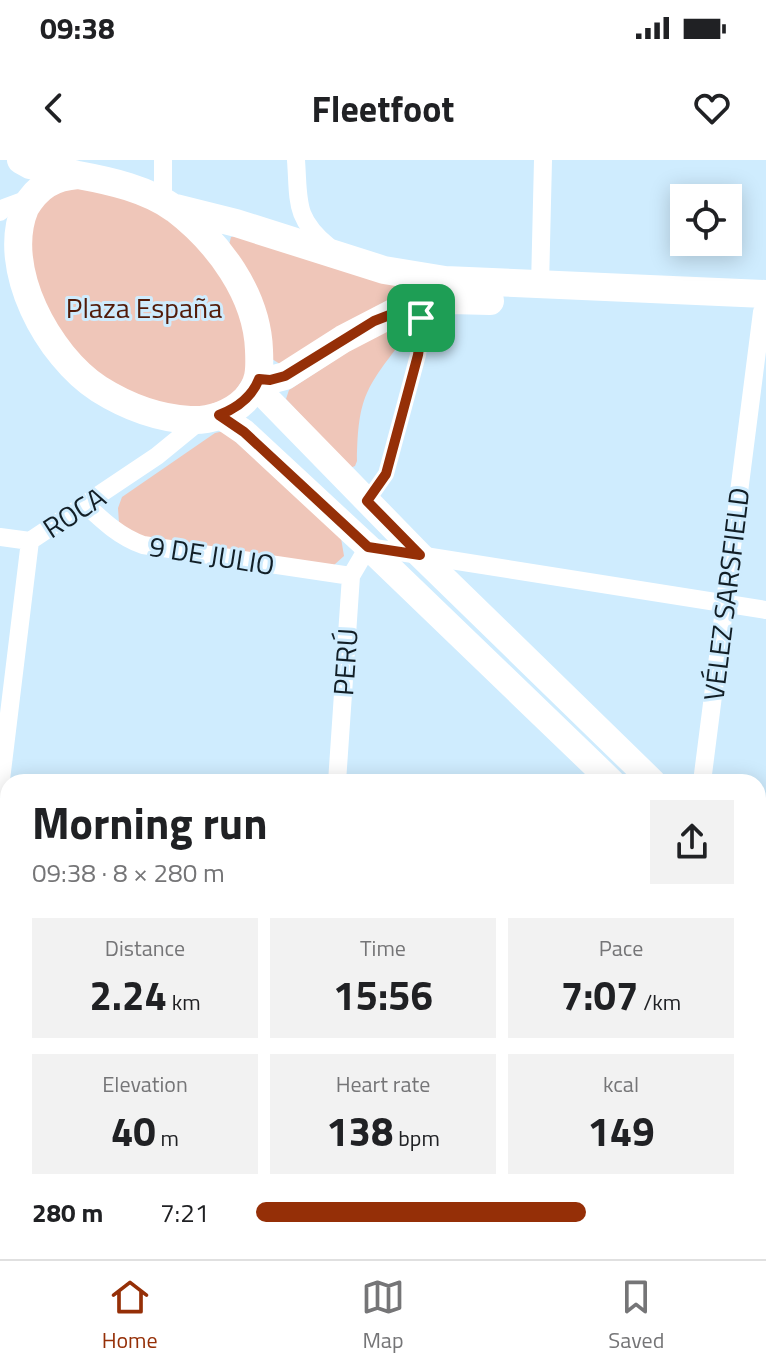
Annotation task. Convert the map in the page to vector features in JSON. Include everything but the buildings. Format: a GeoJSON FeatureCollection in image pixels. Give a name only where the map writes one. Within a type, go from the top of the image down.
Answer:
{"type":"FeatureCollection","features":[{"type":"Feature","properties":{"kind":"main road"},"geometry":{"type":"LineString","coordinates":[[50,166],[144,192],[167,204],[384,270],[445,280],[765,306]]}},
{"type":"Feature","properties":{"kind":"main road"},"geometry":{"type":"LineString","coordinates":[[14,254],[16,228],[31,198],[48,182],[60,177],[50,166]]}},
{"type":"Feature","properties":{"kind":"main road"},"geometry":{"type":"LineString","coordinates":[[167,204],[201,233],[243,288],[254,313],[259,339],[257,383],[420,555],[645,774]]}},
{"type":"Feature","properties":{"kind":"main road"},"geometry":{"type":"LineString","coordinates":[[1,207],[19,284],[52,344],[74,368],[99,388],[132,406],[157,415],[210,418],[244,432],[604,774]]}},
{"type":"Feature","properties":{"kind":"main road"},"geometry":{"type":"LineString","coordinates":[[210,418],[236,408],[257,383],[285,376],[374,321],[418,304],[450,300],[765,306]]}},
{"type":"Feature","properties":{"kind":"street"},"geometry":{"type":"LineString","coordinates":[[163,160],[167,204]]}},
{"type":"Feature","properties":{"kind":"street"},"geometry":{"type":"LineString","coordinates":[[296,160],[301,215],[312,233],[341,258]]}},
{"type":"Feature","properties":{"kind":"street"},"geometry":{"type":"LineString","coordinates":[[540,286],[543,160]]}},
{"type":"Feature","properties":{"kind":"street"},"geometry":{"type":"LineString","coordinates":[[1,207],[31,198]]}},
{"type":"Feature","properties":{"kind":"street","name":"VÉLEZ SARSFIELD"},"geometry":{"type":"LineString","coordinates":[[703,774],[765,306]]}},
{"type":"Feature","properties":{"kind":"street","name":"ROCA"},"geometry":{"type":"LineString","coordinates":[[2,774],[30,541],[210,418]]}},
{"type":"Feature","properties":{"kind":"street","name":"9 DE JULIO"},"geometry":{"type":"LineString","coordinates":[[86,505],[112,529],[143,545],[351,576]]}},
{"type":"Feature","properties":{"kind":"street"},"geometry":{"type":"LineString","coordinates":[[0,537],[30,541]]}},
{"type":"Feature","properties":{"kind":"street"},"geometry":{"type":"LineString","coordinates":[[368,547],[766,610]]}},
{"type":"Feature","properties":{"kind":"street","name":"PERÚ"},"geometry":{"type":"LineString","coordinates":[[338,774],[351,576],[368,547]]}},
{"type":"Feature","properties":{"kind":"lane"},"geometry":{"type":"LineString","coordinates":[[367,501],[386,474],[418,355],[422,327],[418,304]]}},
{"type":"Feature","properties":{"kind":"green space","name":"Plaza España"},"geometry":{"type":"Polygon","coordinates":[[[85,187],[150,206],[207,251],[244,314],[247,373],[230,399],[193,412],[125,394],[72,354],[24,266],[33,223],[44,202],[67,190],[85,187]]]}},
{"type":"Feature","properties":{"kind":"green space"},"geometry":{"type":"Polygon","coordinates":[[[239,235],[462,289],[280,364],[272,359],[229,245],[231,237],[239,235]]]}},
{"type":"Feature","properties":{"kind":"green space"},"geometry":{"type":"Polygon","coordinates":[[[401,328],[405,331],[405,337],[373,382],[362,407],[357,461],[350,468],[286,399],[289,390],[383,329],[401,328]]]}},
{"type":"Feature","properties":{"kind":"green space"},"geometry":{"type":"Polygon","coordinates":[[[224,431],[341,538],[344,556],[334,565],[139,540],[119,523],[118,508],[122,497],[215,433],[224,431]]]}},
{"type":"Feature","properties":{"kind":"route"},"geometry":{"type":"LineString","coordinates":[[418,304],[421,318],[422,339],[386,474],[367,501],[420,555],[368,547],[244,432],[219,415],[236,408],[256,387],[259,379],[277,379],[299,369],[374,321],[418,304]]}}]}
